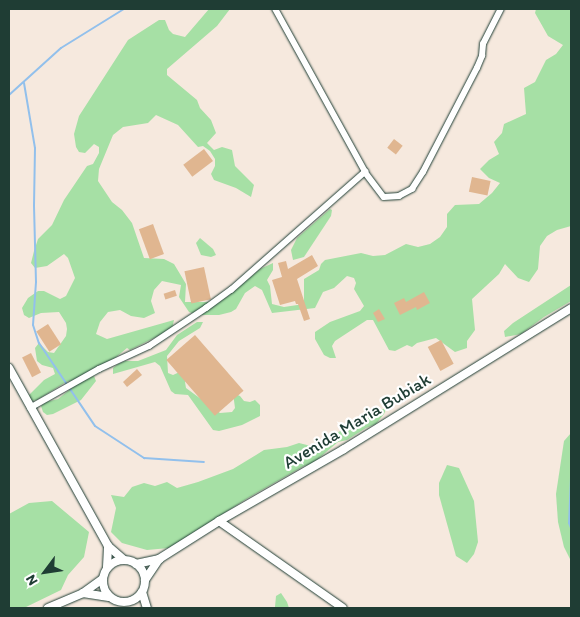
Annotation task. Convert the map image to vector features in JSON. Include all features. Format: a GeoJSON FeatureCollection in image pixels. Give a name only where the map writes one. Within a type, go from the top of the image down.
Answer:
{"type":"FeatureCollection","features":[{"type":"Feature","properties":{"kind":"street"},"geometry":{"type":"LineString","coordinates":[[275,9],[365,172],[384,197],[399,196],[412,190],[424,172],[477,68],[486,38],[501,9]]}},
{"type":"Feature","properties":{"kind":"street"},"geometry":{"type":"LineString","coordinates":[[30,408],[99,370],[149,346],[206,308],[231,290],[365,172]]}},
{"type":"Feature","properties":{"kind":"street","name":"Avenida Maria Bubiak"},"geometry":{"type":"LineString","coordinates":[[145,580],[159,560],[219,520],[344,449],[571,308]]}},
{"type":"Feature","properties":{"kind":"street"},"geometry":{"type":"LineString","coordinates":[[9,368],[108,546],[124,560]]}},
{"type":"Feature","properties":{"kind":"street"},"geometry":{"type":"LineString","coordinates":[[219,520],[343,608]]}},
{"type":"Feature","properties":{"kind":"street"},"geometry":{"type":"LineString","coordinates":[[48,608],[83,593],[102,579],[107,568],[108,546]]}},
{"type":"Feature","properties":{"kind":"street"},"geometry":{"type":"LineString","coordinates":[[107,568],[118,560],[136,564],[144,574],[145,580],[142,592],[147,608]]}},
{"type":"Feature","properties":{"kind":"street","name":"Avenida Maria Bubiak"},"geometry":{"type":"LineString","coordinates":[[136,564],[159,560]]}},
{"type":"Feature","properties":{"kind":"street"},"geometry":{"type":"LineString","coordinates":[[102,579],[105,592],[109,597]]}},
{"type":"Feature","properties":{"kind":"street"},"geometry":{"type":"LineString","coordinates":[[120,602],[132,601],[142,592]]}},
{"type":"Feature","properties":{"kind":"street"},"geometry":{"type":"LineString","coordinates":[[83,593],[109,597],[120,602],[126,608]]}},
{"type":"Feature","properties":{"kind":"green space"},"geometry":{"type":"Polygon","coordinates":[[[209,9],[230,9],[217,26],[167,69],[167,75],[197,100],[200,108],[211,120],[216,133],[207,143],[214,150],[222,147],[232,150],[235,166],[254,185],[251,197],[236,188],[214,180],[211,174],[215,166],[215,159],[210,151],[203,146],[198,147],[178,125],[156,115],[148,123],[123,127],[113,135],[99,169],[98,181],[112,202],[122,210],[132,223],[144,258],[164,259],[174,264],[186,284],[185,302],[211,302],[195,314],[189,312],[179,297],[181,285],[162,281],[154,290],[151,301],[155,313],[144,318],[131,316],[120,310],[108,312],[100,322],[96,334],[107,339],[174,320],[172,329],[130,350],[127,348],[109,363],[98,366],[78,379],[66,382],[37,400],[31,401],[29,395],[44,380],[55,374],[53,368],[42,365],[37,361],[35,348],[39,343],[48,352],[54,353],[66,336],[67,329],[66,323],[59,312],[41,313],[29,318],[24,315],[22,308],[28,298],[38,291],[44,291],[60,299],[66,296],[75,278],[68,258],[64,254],[47,266],[35,268],[31,263],[34,251],[38,239],[52,225],[64,200],[87,166],[93,164],[99,153],[99,147],[94,144],[85,153],[79,152],[76,147],[74,134],[79,116],[128,40],[159,20],[165,20],[173,34],[185,37],[209,9]]]}},
{"type":"Feature","properties":{"kind":"green space"},"geometry":{"type":"Polygon","coordinates":[[[536,9],[571,9],[571,226],[557,230],[547,236],[540,246],[538,269],[529,282],[518,278],[505,264],[499,274],[472,299],[475,330],[467,341],[467,348],[455,352],[436,338],[417,343],[412,347],[407,345],[395,351],[389,350],[373,320],[367,320],[335,341],[332,346],[336,358],[324,355],[315,339],[315,332],[330,322],[360,311],[364,306],[354,289],[356,283],[354,278],[347,276],[334,288],[323,292],[315,308],[272,313],[262,290],[255,286],[245,293],[236,309],[231,312],[219,315],[201,315],[228,296],[260,269],[273,263],[273,270],[267,280],[270,286],[272,304],[284,307],[304,304],[304,279],[319,270],[325,260],[361,253],[373,256],[385,255],[406,244],[418,247],[430,244],[440,237],[447,227],[447,214],[455,205],[479,204],[492,193],[500,183],[489,178],[480,169],[499,154],[494,142],[502,133],[504,124],[526,114],[524,88],[535,82],[546,60],[556,54],[563,45],[548,36],[535,13],[536,9]]]}},
{"type":"Feature","properties":{"kind":"green space"},"geometry":{"type":"Polygon","coordinates":[[[330,209],[332,210],[331,216],[304,257],[293,260],[291,250],[297,238],[330,209]]]}},
{"type":"Feature","properties":{"kind":"green space"},"geometry":{"type":"Polygon","coordinates":[[[200,238],[213,249],[216,255],[211,257],[201,255],[196,243],[200,238]]]}},
{"type":"Feature","properties":{"kind":"green space"},"geometry":{"type":"Polygon","coordinates":[[[571,285],[571,301],[544,317],[521,334],[505,337],[504,331],[513,323],[571,285]]]}},
{"type":"Feature","properties":{"kind":"green space"},"geometry":{"type":"Polygon","coordinates":[[[197,322],[203,322],[200,328],[179,341],[167,356],[168,373],[173,375],[184,370],[188,376],[185,382],[186,388],[220,413],[232,412],[235,408],[233,393],[240,396],[244,401],[250,402],[255,400],[260,405],[260,416],[242,425],[219,431],[213,430],[188,395],[175,394],[171,391],[160,366],[155,362],[113,374],[113,368],[118,364],[125,361],[138,361],[166,350],[177,335],[197,322]]]}},
{"type":"Feature","properties":{"kind":"green space"},"geometry":{"type":"Polygon","coordinates":[[[94,376],[96,381],[81,400],[53,414],[47,415],[43,412],[41,406],[46,402],[58,399],[78,383],[94,376]]]}},
{"type":"Feature","properties":{"kind":"green space"},"geometry":{"type":"Polygon","coordinates":[[[387,407],[376,424],[347,440],[338,442],[312,464],[304,466],[248,498],[169,548],[147,550],[122,543],[111,532],[116,508],[111,495],[124,497],[132,487],[144,483],[155,486],[167,482],[177,488],[233,469],[264,450],[287,447],[299,443],[311,446],[387,407]]]}},
{"type":"Feature","properties":{"kind":"green space"},"geometry":{"type":"Polygon","coordinates":[[[571,433],[571,561],[564,547],[558,522],[556,494],[564,441],[571,433]]]}},
{"type":"Feature","properties":{"kind":"green space"},"geometry":{"type":"Polygon","coordinates":[[[447,465],[459,468],[474,501],[478,542],[474,554],[467,563],[456,556],[439,495],[439,483],[447,465]]]}},
{"type":"Feature","properties":{"kind":"green space"},"geometry":{"type":"Polygon","coordinates":[[[52,501],[89,532],[84,557],[68,575],[61,590],[24,608],[9,608],[9,514],[29,503],[52,501]]]}},
{"type":"Feature","properties":{"kind":"green space"},"geometry":{"type":"Polygon","coordinates":[[[281,593],[289,608],[275,607],[276,596],[281,593]]]}},
{"type":"Feature","properties":{"kind":"building"},"geometry":{"type":"Polygon","coordinates":[[[394,139],[403,146],[396,154],[387,148],[394,139]]]}},
{"type":"Feature","properties":{"kind":"building"},"geometry":{"type":"Polygon","coordinates":[[[204,149],[213,161],[192,177],[183,165],[204,149]]]}},
{"type":"Feature","properties":{"kind":"building"},"geometry":{"type":"Polygon","coordinates":[[[472,177],[491,181],[487,196],[469,192],[472,177]]]}},
{"type":"Feature","properties":{"kind":"building"},"geometry":{"type":"Polygon","coordinates":[[[153,224],[164,254],[150,259],[139,229],[153,224]]]}},
{"type":"Feature","properties":{"kind":"building"},"geometry":{"type":"Polygon","coordinates":[[[312,255],[318,266],[297,279],[310,319],[304,321],[298,304],[295,301],[280,305],[272,280],[282,277],[278,263],[286,261],[288,269],[312,255]]]}},
{"type":"Feature","properties":{"kind":"building"},"geometry":{"type":"Polygon","coordinates":[[[204,267],[211,299],[191,303],[184,271],[204,267]]]}},
{"type":"Feature","properties":{"kind":"building"},"geometry":{"type":"Polygon","coordinates":[[[175,290],[177,296],[165,299],[164,294],[175,290]]]}},
{"type":"Feature","properties":{"kind":"building"},"geometry":{"type":"Polygon","coordinates":[[[424,292],[430,303],[417,310],[416,307],[400,315],[394,303],[404,298],[406,302],[424,292]]]}},
{"type":"Feature","properties":{"kind":"building"},"geometry":{"type":"Polygon","coordinates":[[[379,309],[385,319],[378,322],[373,313],[379,309]]]}},
{"type":"Feature","properties":{"kind":"building"},"geometry":{"type":"Polygon","coordinates":[[[48,324],[61,344],[49,352],[36,332],[48,324]]]}},
{"type":"Feature","properties":{"kind":"building"},"geometry":{"type":"Polygon","coordinates":[[[195,335],[244,391],[215,416],[166,360],[195,335]]]}},
{"type":"Feature","properties":{"kind":"building"},"geometry":{"type":"Polygon","coordinates":[[[441,340],[454,364],[440,371],[428,347],[441,340]]]}},
{"type":"Feature","properties":{"kind":"building"},"geometry":{"type":"Polygon","coordinates":[[[31,353],[41,373],[32,377],[22,358],[31,353]]]}},
{"type":"Feature","properties":{"kind":"building"},"geometry":{"type":"Polygon","coordinates":[[[137,369],[142,375],[127,387],[123,382],[137,369]]]}},
{"type":"Feature","properties":{"kind":"waterway"},"geometry":{"type":"LineString","coordinates":[[9,95],[61,48],[124,9]]}},
{"type":"Feature","properties":{"kind":"waterway"},"geometry":{"type":"LineString","coordinates":[[24,83],[35,148],[36,282],[33,325],[39,343],[95,426],[144,458],[204,462]]}},
{"type":"Feature","properties":{"kind":"waterway"},"geometry":{"type":"LineString","coordinates":[[571,478],[569,523],[571,528]]}}]}
